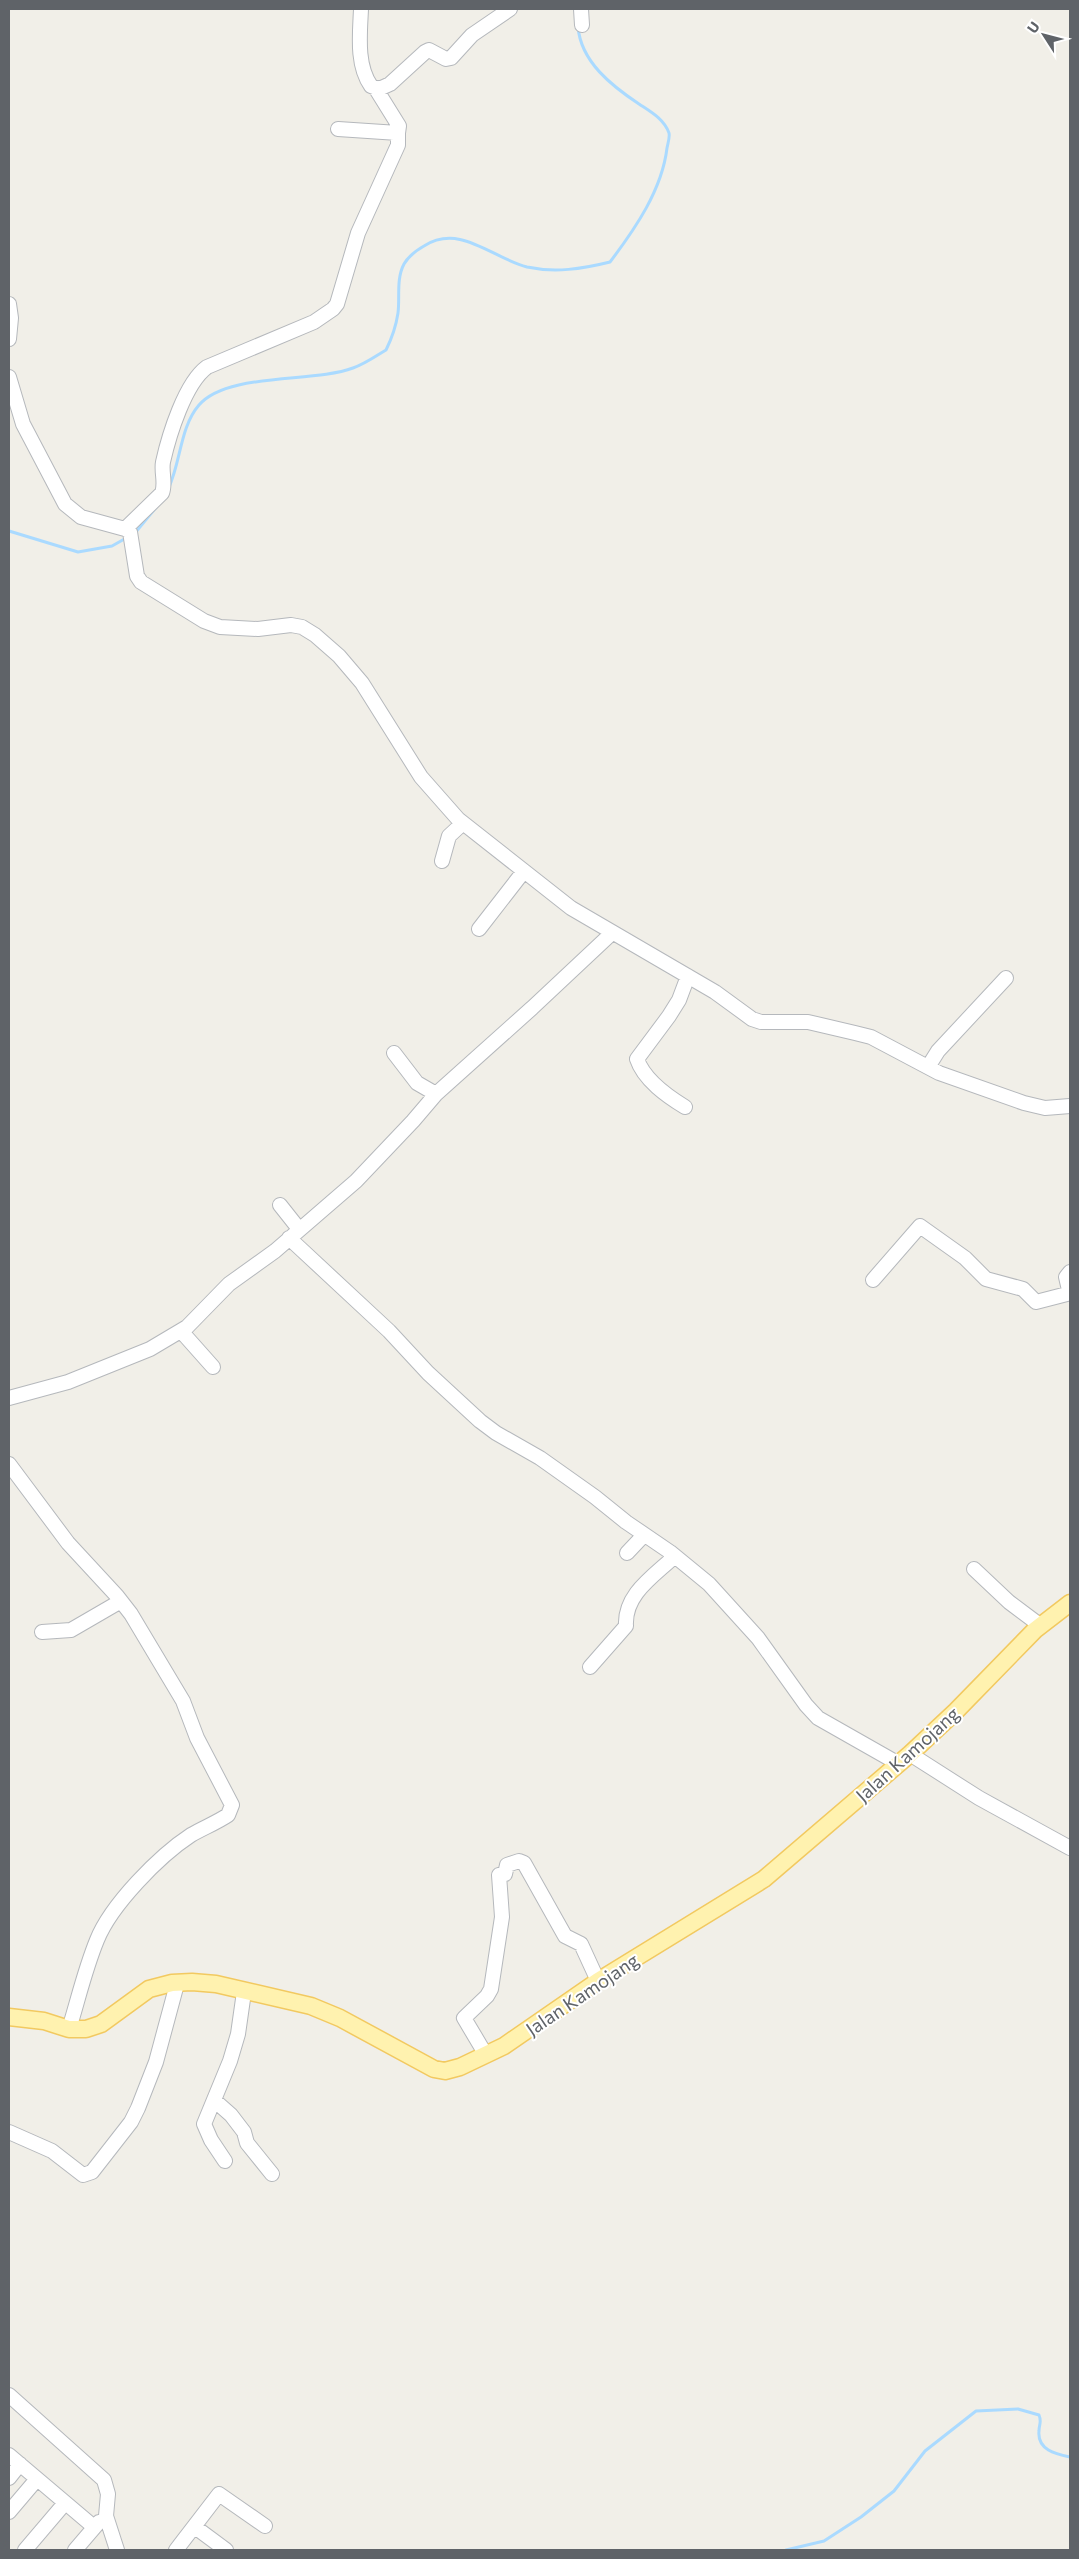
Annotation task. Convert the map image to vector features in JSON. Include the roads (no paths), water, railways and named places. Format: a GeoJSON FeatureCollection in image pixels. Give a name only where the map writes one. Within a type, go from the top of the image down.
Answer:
{"type":"FeatureCollection","features":[{"type":"Feature","properties":{"kind":"main road","name":"Jalan Kamojang"},"geometry":{"type":"LineString","coordinates":[[10,2022],[44,2021],[69,2029],[86,2029],[101,2024],[149,1989],[192,1982],[312,2006],[340,2018],[439,2070],[445,2071],[460,2068],[521,2035],[598,1981],[764,1879],[904,1759],[1041,1626],[1070,1603]]}},
{"type":"Feature","properties":{"kind":"street"},"geometry":{"type":"LineString","coordinates":[[129,531],[162,493],[164,486],[163,464],[178,416],[200,373],[207,367],[321,318],[337,304],[358,233],[398,145],[398,126],[376,89],[367,78],[360,49],[361,9]]}},
{"type":"Feature","properties":{"kind":"street"},"geometry":{"type":"LineString","coordinates":[[376,89],[390,84],[429,50],[446,59],[451,58],[472,35],[510,9]]}},
{"type":"Feature","properties":{"kind":"street"},"geometry":{"type":"LineString","coordinates":[[581,9],[582,25]]}},
{"type":"Feature","properties":{"kind":"street"},"geometry":{"type":"LineString","coordinates":[[338,129],[398,133]]}},
{"type":"Feature","properties":{"kind":"street"},"geometry":{"type":"LineString","coordinates":[[9,304],[11,318],[9,340]]}},
{"type":"Feature","properties":{"kind":"street"},"geometry":{"type":"LineString","coordinates":[[9,377],[23,424],[65,504],[78,516],[129,531]]}},
{"type":"Feature","properties":{"kind":"street"},"geometry":{"type":"LineString","coordinates":[[129,531],[137,576],[141,582],[208,623],[223,628],[248,629],[291,624],[302,627],[322,641],[362,683],[422,777],[463,823],[570,908],[688,976],[755,1021],[794,1020],[855,1032],[871,1037],[928,1067],[1036,1107],[1070,1106]]}},
{"type":"Feature","properties":{"kind":"street"},"geometry":{"type":"LineString","coordinates":[[442,861],[449,836],[463,823]]}},
{"type":"Feature","properties":{"kind":"street"},"geometry":{"type":"LineString","coordinates":[[478,928],[524,871]]}},
{"type":"Feature","properties":{"kind":"street"},"geometry":{"type":"LineString","coordinates":[[9,1398],[68,1382],[150,1349],[181,1331],[229,1284],[356,1181],[436,1094],[612,933]]}},
{"type":"Feature","properties":{"kind":"street"},"geometry":{"type":"LineString","coordinates":[[685,1107],[670,1098],[650,1079],[641,1069],[637,1059],[679,1000],[688,976]]}},
{"type":"Feature","properties":{"kind":"street"},"geometry":{"type":"LineString","coordinates":[[928,1067],[938,1051],[1006,978]]}},
{"type":"Feature","properties":{"kind":"street"},"geometry":{"type":"LineString","coordinates":[[394,1053],[417,1083],[436,1094]]}},
{"type":"Feature","properties":{"kind":"street"},"geometry":{"type":"LineString","coordinates":[[280,1205],[294,1233],[428,1373],[480,1421],[496,1433],[540,1458],[675,1556],[709,1584],[769,1652],[811,1712],[830,1727],[904,1759],[980,1798],[1070,1848]]}},
{"type":"Feature","properties":{"kind":"street"},"geometry":{"type":"LineString","coordinates":[[872,1280],[920,1226],[965,1258],[986,1280],[1023,1289],[1036,1302],[1067,1294],[1069,1291],[1066,1277],[1070,1272]]}},
{"type":"Feature","properties":{"kind":"street"},"geometry":{"type":"LineString","coordinates":[[181,1331],[213,1367]]}},
{"type":"Feature","properties":{"kind":"street"},"geometry":{"type":"LineString","coordinates":[[9,1464],[68,1543],[121,1601],[183,1701],[197,1738],[232,1808],[226,1817],[191,1835],[166,1854],[140,1878],[105,1924],[97,1940],[69,2029]]}},
{"type":"Feature","properties":{"kind":"street"},"geometry":{"type":"LineString","coordinates":[[627,1553],[644,1534]]}},
{"type":"Feature","properties":{"kind":"street"},"geometry":{"type":"LineString","coordinates":[[590,1667],[626,1626],[625,1616],[630,1601],[675,1556]]}},
{"type":"Feature","properties":{"kind":"street"},"geometry":{"type":"LineString","coordinates":[[974,1569],[1009,1602],[1041,1626]]}},
{"type":"Feature","properties":{"kind":"street"},"geometry":{"type":"LineString","coordinates":[[42,1632],[71,1630],[121,1601]]}},
{"type":"Feature","properties":{"kind":"street"},"geometry":{"type":"LineString","coordinates":[[486,2055],[464,2018],[490,1993],[494,1978],[502,1917],[499,1875],[506,1874],[507,1865],[519,1861],[524,1863],[565,1936],[581,1944],[598,1981]]}},
{"type":"Feature","properties":{"kind":"street"},"geometry":{"type":"LineString","coordinates":[[9,2132],[52,2151],[83,2175],[92,2172],[130,2122],[138,2108],[156,2062],[177,1984]]}},
{"type":"Feature","properties":{"kind":"street"},"geometry":{"type":"LineString","coordinates":[[225,2161],[205,2130],[206,2117],[230,2060],[238,2034],[244,1992]]}},
{"type":"Feature","properties":{"kind":"street"},"geometry":{"type":"LineString","coordinates":[[214,2100],[231,2115],[244,2132],[247,2143],[272,2174]]}},
{"type":"Feature","properties":{"kind":"street"},"geometry":{"type":"LineString","coordinates":[[9,2395],[104,2480],[108,2494],[106,2516],[117,2550]]}},
{"type":"Feature","properties":{"kind":"street"},"geometry":{"type":"LineString","coordinates":[[9,2478],[14,2459],[94,2527]]}},
{"type":"Feature","properties":{"kind":"street"},"geometry":{"type":"LineString","coordinates":[[9,2512],[37,2479]]}},
{"type":"Feature","properties":{"kind":"street"},"geometry":{"type":"LineString","coordinates":[[176,2550],[219,2494],[265,2526]]}},
{"type":"Feature","properties":{"kind":"street"},"geometry":{"type":"LineString","coordinates":[[26,2550],[65,2503]]}},
{"type":"Feature","properties":{"kind":"street"},"geometry":{"type":"LineString","coordinates":[[75,2550],[106,2516]]}},
{"type":"Feature","properties":{"kind":"street"},"geometry":{"type":"LineString","coordinates":[[195,2527],[226,2550]]}},
{"type":"Feature","properties":{"kind":"waterway"},"geometry":{"type":"LineString","coordinates":[[169,487],[188,423],[199,405],[212,395],[229,387],[250,383],[336,373],[357,366],[386,350],[394,332],[397,318],[399,282],[404,264],[424,246],[437,240],[450,238],[463,240],[476,244],[514,263],[548,270],[589,267],[610,262],[638,223],[660,179],[669,135],[667,128],[657,116],[618,89],[600,72],[585,51],[580,40],[578,27]]}},
{"type":"Feature","properties":{"kind":"waterway"},"geometry":{"type":"LineString","coordinates":[[135,533],[158,505]]}},
{"type":"Feature","properties":{"kind":"waterway"},"geometry":{"type":"LineString","coordinates":[[9,531],[78,552],[112,546],[128,537]]}},
{"type":"Feature","properties":{"kind":"waterway"},"geometry":{"type":"LineString","coordinates":[[786,2550],[824,2541],[861,2517],[894,2491],[925,2451],[976,2411],[1018,2409],[1039,2415],[1039,2437],[1041,2443],[1048,2450],[1070,2457]]}}]}
